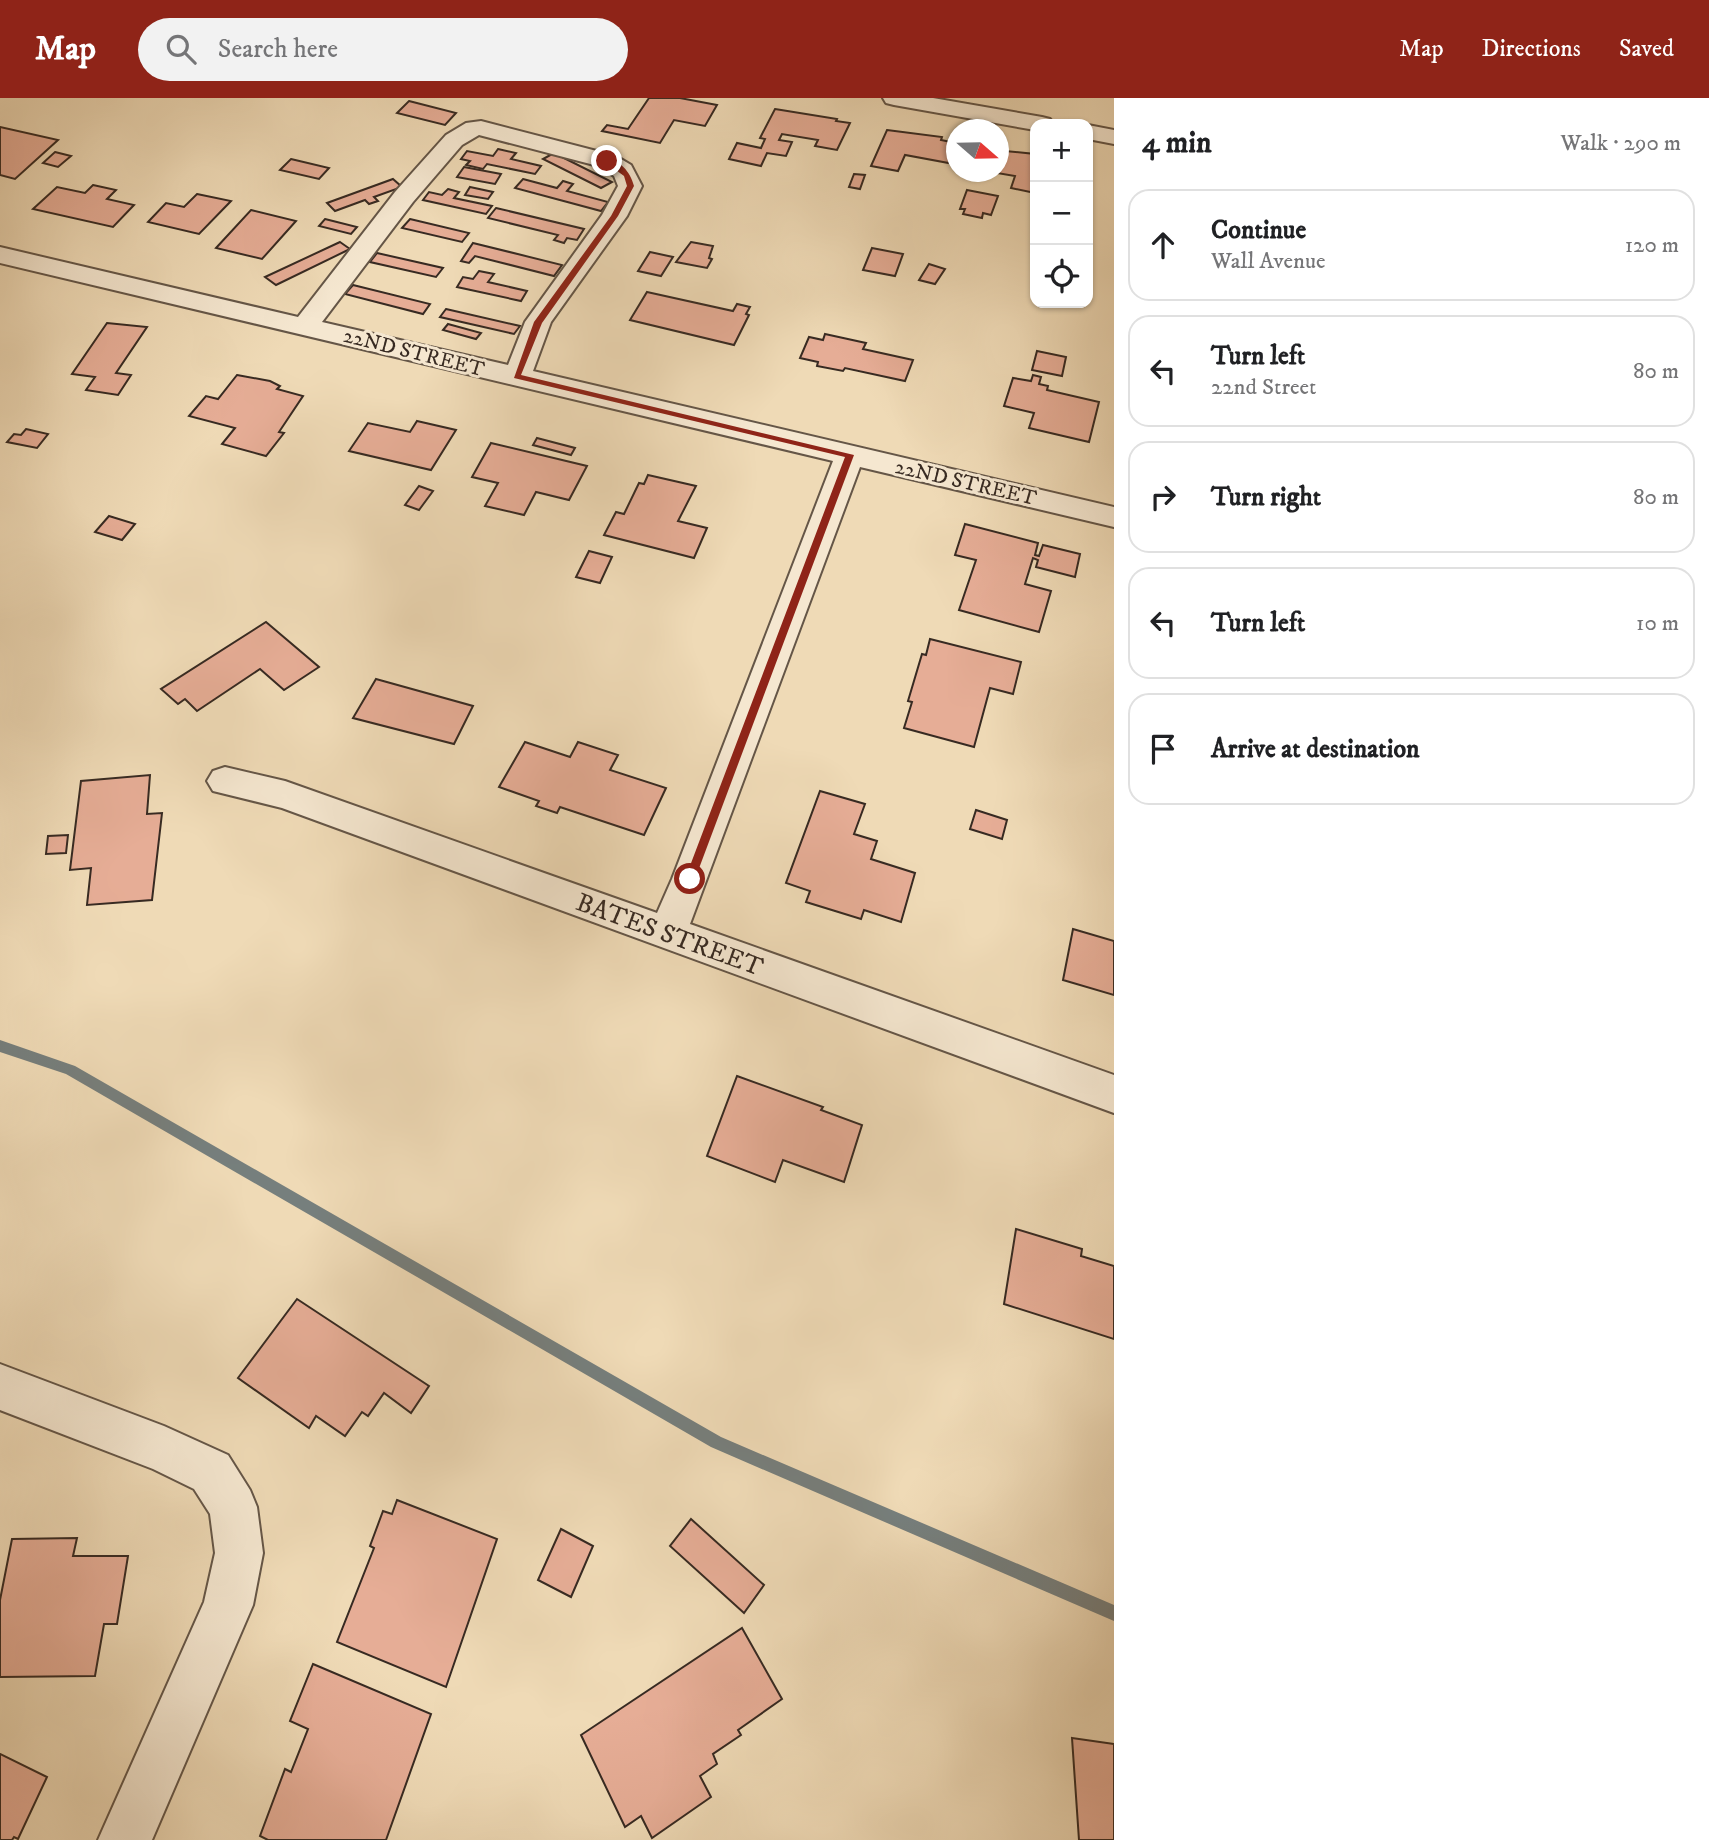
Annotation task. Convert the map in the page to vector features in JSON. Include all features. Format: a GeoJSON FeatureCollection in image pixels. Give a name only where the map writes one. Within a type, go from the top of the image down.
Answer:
{"type":"FeatureCollection","features":[{"type":"Feature","properties":{"kind":"street"},"geometry":{"type":"LineString","coordinates":[[894,98],[1030,122]]}},
{"type":"Feature","properties":{"kind":"street"},"geometry":{"type":"LineString","coordinates":[[305,326],[404,197],[461,134],[481,128],[607,161],[620,167],[628,176],[630,186],[614,216],[538,322],[517,377]]}},
{"type":"Feature","properties":{"kind":"street"},"geometry":{"type":"LineString","coordinates":[[1093,133],[1114,137]]}},
{"type":"Feature","properties":{"kind":"street","name":"22ND STREET"},"geometry":{"type":"LineString","coordinates":[[0,255],[1114,517]]}},
{"type":"Feature","properties":{"kind":"street"},"geometry":{"type":"LineString","coordinates":[[667,933],[690,879],[850,455]]}},
{"type":"Feature","properties":{"kind":"street","name":"BATES STREET"},"geometry":{"type":"LineString","coordinates":[[225,781],[285,795],[1114,1094]]}},
{"type":"Feature","properties":{"kind":"street"},"geometry":{"type":"LineString","coordinates":[[0,1387],[164,1450],[211,1472],[233,1507],[239,1553],[228,1605],[125,1840]]}},
{"type":"Feature","properties":{"kind":"building"},"geometry":{"type":"Polygon","coordinates":[[[649,98],[680,98],[717,105],[705,126],[674,120],[660,143],[602,131],[607,125],[628,129],[649,98]]]}},
{"type":"Feature","properties":{"kind":"building"},"geometry":{"type":"Polygon","coordinates":[[[409,101],[456,113],[445,125],[397,113],[409,101]]]}},
{"type":"Feature","properties":{"kind":"building"},"geometry":{"type":"Polygon","coordinates":[[[775,109],[850,123],[837,150],[815,146],[818,140],[782,134],[779,140],[792,142],[786,156],[767,153],[761,166],[729,159],[737,143],[761,148],[765,139],[760,138],[775,109]]]}},
{"type":"Feature","properties":{"kind":"building"},"geometry":{"type":"Polygon","coordinates":[[[0,127],[58,140],[15,179],[0,175],[0,127]]]}},
{"type":"Feature","properties":{"kind":"building"},"geometry":{"type":"Polygon","coordinates":[[[887,130],[942,137],[941,140],[946,141],[946,163],[905,155],[898,171],[871,166],[887,130]]]}},
{"type":"Feature","properties":{"kind":"building"},"geometry":{"type":"Polygon","coordinates":[[[498,149],[516,153],[511,159],[541,166],[535,174],[487,164],[483,169],[466,165],[470,161],[461,159],[467,151],[493,156],[498,149]]]}},
{"type":"Feature","properties":{"kind":"building"},"geometry":{"type":"Polygon","coordinates":[[[1009,151],[1030,154],[1030,192],[1011,188],[1015,176],[1009,175],[1009,151]]]}},
{"type":"Feature","properties":{"kind":"building"},"geometry":{"type":"Polygon","coordinates":[[[55,152],[71,156],[58,167],[43,163],[55,152]]]}},
{"type":"Feature","properties":{"kind":"building"},"geometry":{"type":"Polygon","coordinates":[[[554,153],[612,182],[601,188],[543,159],[554,153]]]}},
{"type":"Feature","properties":{"kind":"building"},"geometry":{"type":"Polygon","coordinates":[[[291,159],[329,168],[319,179],[280,170],[291,159]]]}},
{"type":"Feature","properties":{"kind":"building"},"geometry":{"type":"Polygon","coordinates":[[[464,167],[501,174],[495,184],[457,177],[464,167]]]}},
{"type":"Feature","properties":{"kind":"building"},"geometry":{"type":"Polygon","coordinates":[[[854,174],[865,175],[860,189],[849,187],[854,174]]]}},
{"type":"Feature","properties":{"kind":"building"},"geometry":{"type":"Polygon","coordinates":[[[393,179],[402,187],[374,197],[378,201],[369,204],[365,200],[335,211],[327,203],[393,179]]]}},
{"type":"Feature","properties":{"kind":"building"},"geometry":{"type":"Polygon","coordinates":[[[523,179],[557,188],[563,181],[573,184],[567,191],[608,202],[601,211],[515,188],[523,179]]]}},
{"type":"Feature","properties":{"kind":"building"},"geometry":{"type":"Polygon","coordinates":[[[93,185],[116,190],[107,199],[134,205],[113,227],[33,209],[57,187],[85,193],[93,185]]]}},
{"type":"Feature","properties":{"kind":"building"},"geometry":{"type":"Polygon","coordinates":[[[470,187],[493,192],[488,199],[465,195],[470,187]]]}},
{"type":"Feature","properties":{"kind":"building"},"geometry":{"type":"Polygon","coordinates":[[[448,189],[459,192],[454,198],[492,206],[486,214],[423,200],[429,192],[442,195],[448,189]]]}},
{"type":"Feature","properties":{"kind":"building"},"geometry":{"type":"Polygon","coordinates":[[[967,190],[998,196],[991,215],[983,213],[982,218],[963,214],[965,209],[960,209],[967,190]]]}},
{"type":"Feature","properties":{"kind":"building"},"geometry":{"type":"Polygon","coordinates":[[[197,194],[231,201],[199,234],[148,222],[166,203],[184,207],[197,194]]]}},
{"type":"Feature","properties":{"kind":"building"},"geometry":{"type":"Polygon","coordinates":[[[496,208],[584,229],[577,240],[567,238],[564,243],[554,240],[558,235],[488,218],[496,208]]]}},
{"type":"Feature","properties":{"kind":"building"},"geometry":{"type":"Polygon","coordinates":[[[251,210],[296,221],[262,259],[216,248],[251,210]]]}},
{"type":"Feature","properties":{"kind":"building"},"geometry":{"type":"Polygon","coordinates":[[[325,219],[357,227],[351,234],[319,226],[325,219]]]}},
{"type":"Feature","properties":{"kind":"building"},"geometry":{"type":"Polygon","coordinates":[[[410,219],[469,233],[462,242],[402,228],[410,219]]]}},
{"type":"Feature","properties":{"kind":"building"},"geometry":{"type":"Polygon","coordinates":[[[340,242],[350,249],[276,285],[265,277],[340,242]]]}},
{"type":"Feature","properties":{"kind":"building"},"geometry":{"type":"Polygon","coordinates":[[[691,242],[713,246],[709,258],[712,259],[707,268],[676,262],[691,242]]]}},
{"type":"Feature","properties":{"kind":"building"},"geometry":{"type":"Polygon","coordinates":[[[473,243],[562,265],[554,276],[475,256],[469,263],[461,261],[473,243]]]}},
{"type":"Feature","properties":{"kind":"building"},"geometry":{"type":"Polygon","coordinates":[[[872,248],[903,254],[895,276],[863,270],[872,248]]]}},
{"type":"Feature","properties":{"kind":"building"},"geometry":{"type":"Polygon","coordinates":[[[650,252],[673,257],[661,276],[638,271],[650,252]]]}},
{"type":"Feature","properties":{"kind":"building"},"geometry":{"type":"Polygon","coordinates":[[[377,253],[443,268],[436,277],[370,262],[377,253]]]}},
{"type":"Feature","properties":{"kind":"building"},"geometry":{"type":"Polygon","coordinates":[[[929,264],[945,269],[935,284],[919,280],[929,264]]]}},
{"type":"Feature","properties":{"kind":"building"},"geometry":{"type":"Polygon","coordinates":[[[479,271],[494,274],[488,282],[527,291],[521,301],[457,287],[463,277],[473,279],[479,271]]]}},
{"type":"Feature","properties":{"kind":"building"},"geometry":{"type":"Polygon","coordinates":[[[353,285],[430,304],[423,314],[345,294],[353,285]]]}},
{"type":"Feature","properties":{"kind":"building"},"geometry":{"type":"Polygon","coordinates":[[[647,292],[733,311],[737,304],[750,307],[746,314],[749,315],[734,345],[630,320],[647,292]]]}},
{"type":"Feature","properties":{"kind":"building"},"geometry":{"type":"Polygon","coordinates":[[[446,309],[520,326],[514,334],[440,317],[446,309]]]}},
{"type":"Feature","properties":{"kind":"building"},"geometry":{"type":"Polygon","coordinates":[[[107,323],[147,327],[116,373],[131,375],[118,395],[86,390],[95,377],[72,374],[107,323]]]}},
{"type":"Feature","properties":{"kind":"building"},"geometry":{"type":"Polygon","coordinates":[[[448,324],[481,333],[476,339],[443,330],[448,324]]]}},
{"type":"Feature","properties":{"kind":"building"},"geometry":{"type":"Polygon","coordinates":[[[825,334],[866,343],[863,349],[913,360],[905,381],[845,368],[843,371],[817,366],[818,362],[800,358],[809,337],[823,340],[825,334]]]}},
{"type":"Feature","properties":{"kind":"building"},"geometry":{"type":"Polygon","coordinates":[[[1037,351],[1066,357],[1062,376],[1032,370],[1037,351]]]}},
{"type":"Feature","properties":{"kind":"building"},"geometry":{"type":"Polygon","coordinates":[[[237,375],[270,381],[280,386],[277,389],[303,396],[279,432],[284,433],[266,456],[222,444],[235,428],[189,416],[206,396],[218,399],[237,375]]]}},
{"type":"Feature","properties":{"kind":"building"},"geometry":{"type":"Polygon","coordinates":[[[1033,375],[1041,377],[1039,384],[1048,386],[1047,390],[1099,402],[1089,442],[1029,428],[1034,413],[1004,406],[1013,378],[1031,381],[1033,375]]]}},
{"type":"Feature","properties":{"kind":"building"},"geometry":{"type":"Polygon","coordinates":[[[417,421],[456,430],[431,470],[349,451],[368,423],[410,432],[417,421]]]}},
{"type":"Feature","properties":{"kind":"building"},"geometry":{"type":"Polygon","coordinates":[[[26,429],[48,434],[37,448],[7,442],[14,434],[21,435],[26,429]]]}},
{"type":"Feature","properties":{"kind":"building"},"geometry":{"type":"Polygon","coordinates":[[[537,438],[575,448],[571,455],[533,445],[537,438]]]}},
{"type":"Feature","properties":{"kind":"building"},"geometry":{"type":"Polygon","coordinates":[[[491,443],[587,466],[569,500],[536,492],[524,515],[485,506],[498,483],[472,477],[491,443]]]}},
{"type":"Feature","properties":{"kind":"building"},"geometry":{"type":"Polygon","coordinates":[[[648,475],[696,486],[678,521],[707,528],[694,558],[604,535],[616,512],[624,514],[639,483],[644,484],[648,475]]]}},
{"type":"Feature","properties":{"kind":"building"},"geometry":{"type":"Polygon","coordinates":[[[419,486],[433,491],[419,510],[405,505],[419,486]]]}},
{"type":"Feature","properties":{"kind":"building"},"geometry":{"type":"Polygon","coordinates":[[[109,516],[135,524],[122,540],[95,532],[109,516]]]}},
{"type":"Feature","properties":{"kind":"building"},"geometry":{"type":"Polygon","coordinates":[[[965,524],[1038,543],[1035,555],[1039,556],[1043,545],[1080,554],[1075,577],[1036,567],[1038,560],[1033,558],[1025,584],[1051,591],[1039,632],[959,610],[976,560],[955,555],[965,524]]]}},
{"type":"Feature","properties":{"kind":"building"},"geometry":{"type":"Polygon","coordinates":[[[589,551],[612,557],[600,583],[576,577],[589,551]]]}},
{"type":"Feature","properties":{"kind":"building"},"geometry":{"type":"Polygon","coordinates":[[[266,622],[319,667],[284,690],[260,669],[197,711],[185,699],[178,704],[161,689],[266,622]]]}},
{"type":"Feature","properties":{"kind":"building"},"geometry":{"type":"Polygon","coordinates":[[[930,639],[1021,662],[1013,694],[990,688],[974,747],[904,728],[912,702],[908,701],[922,654],[926,655],[930,639]]]}},
{"type":"Feature","properties":{"kind":"building"},"geometry":{"type":"Polygon","coordinates":[[[376,679],[473,706],[454,744],[353,718],[376,679]]]}},
{"type":"Feature","properties":{"kind":"building"},"geometry":{"type":"Polygon","coordinates":[[[525,742],[570,757],[578,742],[618,755],[610,770],[666,788],[644,835],[560,807],[557,813],[536,806],[539,801],[499,787],[525,742]]]}},
{"type":"Feature","properties":{"kind":"building"},"geometry":{"type":"Polygon","coordinates":[[[150,775],[147,814],[162,813],[152,900],[87,905],[91,868],[70,870],[81,781],[150,775]]]}},
{"type":"Feature","properties":{"kind":"building"},"geometry":{"type":"Polygon","coordinates":[[[820,791],[865,804],[854,834],[877,841],[871,859],[915,873],[901,922],[864,910],[861,919],[806,902],[810,891],[786,883],[820,791]]]}},
{"type":"Feature","properties":{"kind":"building"},"geometry":{"type":"Polygon","coordinates":[[[976,810],[1007,820],[1002,839],[970,829],[976,810]]]}},
{"type":"Feature","properties":{"kind":"building"},"geometry":{"type":"Polygon","coordinates":[[[68,835],[66,853],[46,854],[48,836],[68,835]]]}},
{"type":"Feature","properties":{"kind":"building"},"geometry":{"type":"Polygon","coordinates":[[[1073,929],[1114,941],[1114,995],[1063,980],[1073,929]]]}},
{"type":"Feature","properties":{"kind":"building"},"geometry":{"type":"Polygon","coordinates":[[[737,1076],[823,1107],[821,1110],[862,1125],[844,1182],[783,1160],[775,1182],[707,1156],[737,1076]]]}},
{"type":"Feature","properties":{"kind":"building"},"geometry":{"type":"Polygon","coordinates":[[[1016,1229],[1082,1249],[1081,1256],[1114,1266],[1114,1339],[1004,1304],[1016,1229]]]}},
{"type":"Feature","properties":{"kind":"building"},"geometry":{"type":"Polygon","coordinates":[[[297,1299],[429,1386],[411,1413],[384,1393],[368,1416],[362,1412],[345,1436],[316,1416],[309,1428],[238,1378],[297,1299]]]}},
{"type":"Feature","properties":{"kind":"building"},"geometry":{"type":"Polygon","coordinates":[[[397,1500],[497,1539],[446,1687],[337,1642],[374,1548],[370,1546],[383,1511],[392,1514],[397,1500]]]}},
{"type":"Feature","properties":{"kind":"building"},"geometry":{"type":"Polygon","coordinates":[[[691,1519],[764,1585],[744,1613],[670,1546],[691,1519]]]}},
{"type":"Feature","properties":{"kind":"building"},"geometry":{"type":"Polygon","coordinates":[[[561,1529],[593,1546],[571,1597],[538,1580],[561,1529]]]}},
{"type":"Feature","properties":{"kind":"building"},"geometry":{"type":"Polygon","coordinates":[[[77,1538],[73,1556],[128,1556],[117,1624],[104,1624],[95,1676],[0,1677],[0,1600],[12,1539],[77,1538]]]}},
{"type":"Feature","properties":{"kind":"building"},"geometry":{"type":"Polygon","coordinates":[[[742,1628],[782,1699],[738,1730],[741,1735],[713,1754],[717,1764],[700,1776],[711,1797],[652,1838],[641,1816],[625,1827],[581,1735],[742,1628]]]}},
{"type":"Feature","properties":{"kind":"building"},"geometry":{"type":"Polygon","coordinates":[[[313,1664],[431,1714],[386,1840],[268,1840],[260,1836],[285,1769],[291,1772],[308,1729],[290,1721],[313,1664]]]}},
{"type":"Feature","properties":{"kind":"building"},"geometry":{"type":"Polygon","coordinates":[[[1072,1738],[1114,1744],[1114,1840],[1079,1840],[1072,1738]]]}},
{"type":"Feature","properties":{"kind":"building"},"geometry":{"type":"Polygon","coordinates":[[[0,1754],[47,1777],[18,1839],[14,1837],[12,1840],[0,1840],[0,1754]]]}},
{"type":"Feature","properties":{"kind":"waterway"},"geometry":{"type":"LineString","coordinates":[[0,1046],[70,1070],[716,1442],[1114,1613]]}},
{"type":"Feature","properties":{"kind":"route"},"geometry":{"type":"LineString","coordinates":[[607,161],[620,167],[628,176],[630,186],[614,216],[538,322],[517,377],[850,455],[690,879]]}}]}
